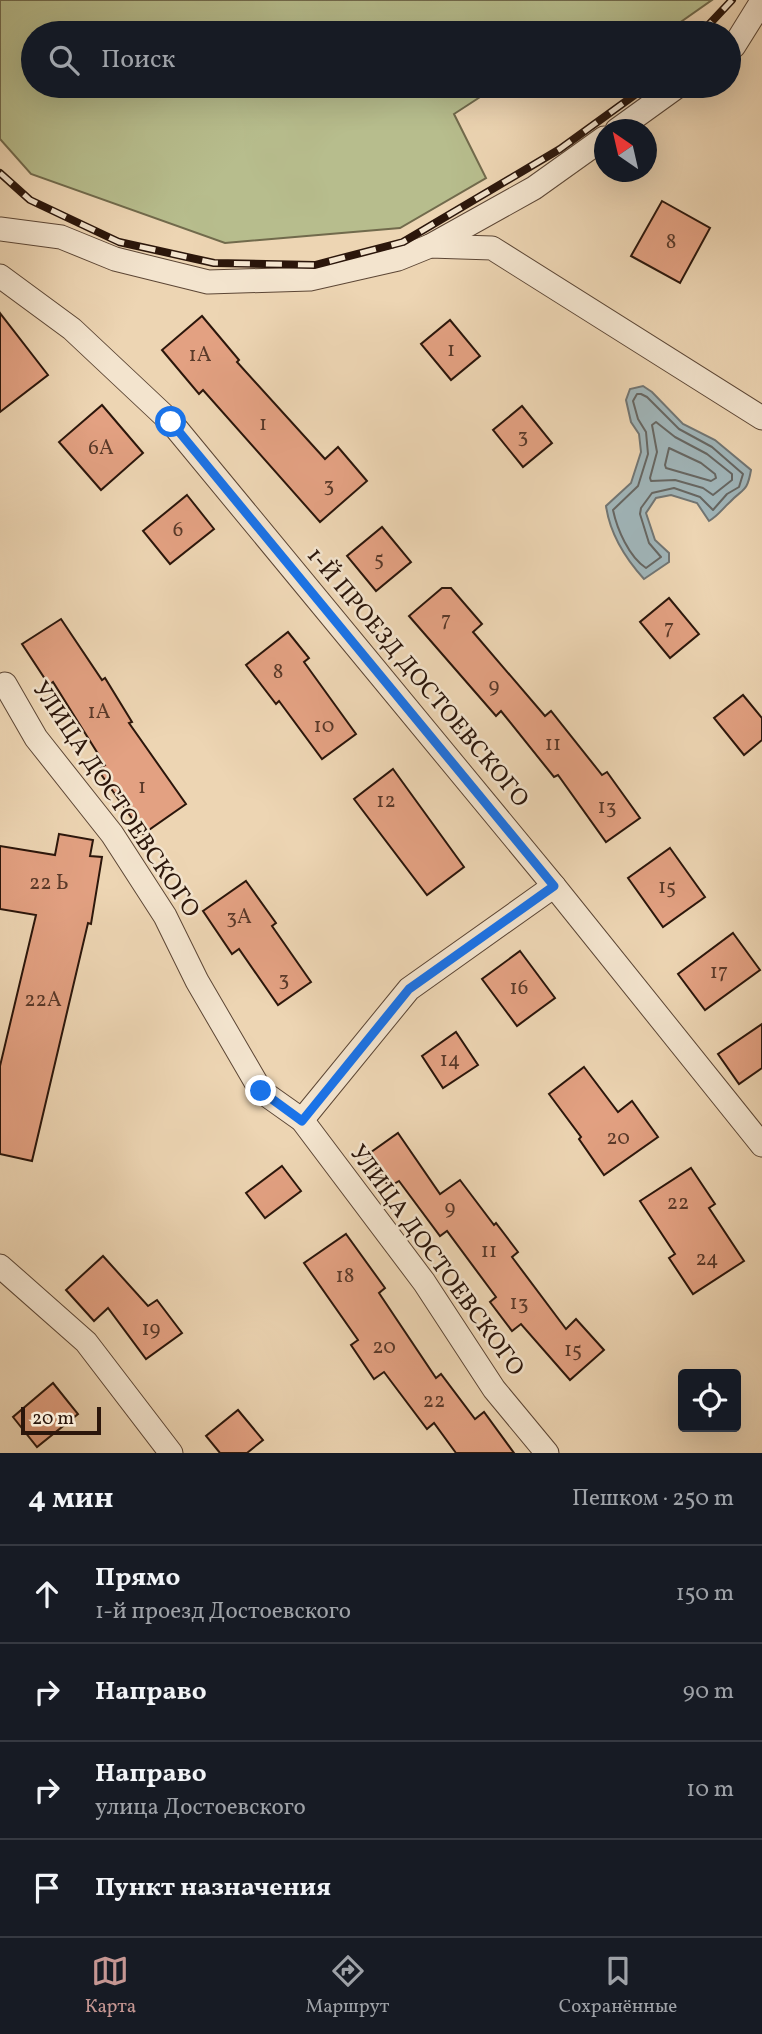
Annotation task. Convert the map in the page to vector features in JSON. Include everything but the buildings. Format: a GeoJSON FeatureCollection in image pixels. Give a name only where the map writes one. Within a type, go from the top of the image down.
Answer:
{"type":"FeatureCollection","features":[{"type":"Feature","properties":{"kind":"street"},"geometry":{"type":"LineString","coordinates":[[741,35],[762,1]]}},
{"type":"Feature","properties":{"kind":"street"},"geometry":{"type":"LineString","coordinates":[[632,119],[661,98]]}},
{"type":"Feature","properties":{"kind":"street"},"geometry":{"type":"LineString","coordinates":[[0,229],[61,237],[116,259],[208,282],[310,279],[398,259],[430,246],[534,188],[594,145]]}},
{"type":"Feature","properties":{"kind":"street"},"geometry":{"type":"LineString","coordinates":[[430,246],[492,248],[762,418]]}},
{"type":"Feature","properties":{"kind":"street","name":"1-Й ПРОЕЗД ДОСТОЕВСКОГО"},"geometry":{"type":"LineString","coordinates":[[0,276],[72,329],[171,422],[554,886],[762,1145]]}},
{"type":"Feature","properties":{"kind":"street","name":"УЛИЦА ДОСТОЕВСКОГО"},"geometry":{"type":"LineString","coordinates":[[5,684],[36,738],[112,834],[165,916],[197,981],[261,1091],[302,1121],[424,1282],[494,1389],[547,1453]]}},
{"type":"Feature","properties":{"kind":"street"},"geometry":{"type":"LineString","coordinates":[[302,1121],[409,989],[554,886]]}},
{"type":"Feature","properties":{"kind":"street"},"geometry":{"type":"LineString","coordinates":[[0,1266],[86,1342],[171,1453]]}},
{"type":"Feature","properties":{"kind":"green space"},"geometry":{"type":"Polygon","coordinates":[[[0,0],[712,0],[682,21],[21,21],[21,98],[479,98],[454,114],[486,178],[400,228],[225,243],[31,174],[0,139],[0,0]]]}},
{"type":"Feature","properties":{"kind":"water"},"geometry":{"type":"Polygon","coordinates":[[[643,386],[683,424],[715,440],[751,470],[744,489],[709,521],[697,503],[671,495],[656,498],[646,513],[655,540],[669,553],[669,562],[644,579],[619,545],[606,506],[631,483],[641,452],[639,434],[631,422],[626,400],[630,389],[643,386]]]}},
{"type":"Feature","properties":{"kind":"railway"},"geometry":{"type":"LineString","coordinates":[[712,21],[732,0]]}},
{"type":"Feature","properties":{"kind":"railway"},"geometry":{"type":"LineString","coordinates":[[0,173],[30,200],[119,242],[214,263],[315,265],[403,242],[560,149],[630,98]]}},
{"type":"Feature","properties":{"kind":"route"},"geometry":{"type":"LineString","coordinates":[[171,422],[554,886],[409,989],[302,1121],[261,1091]]}}]}
